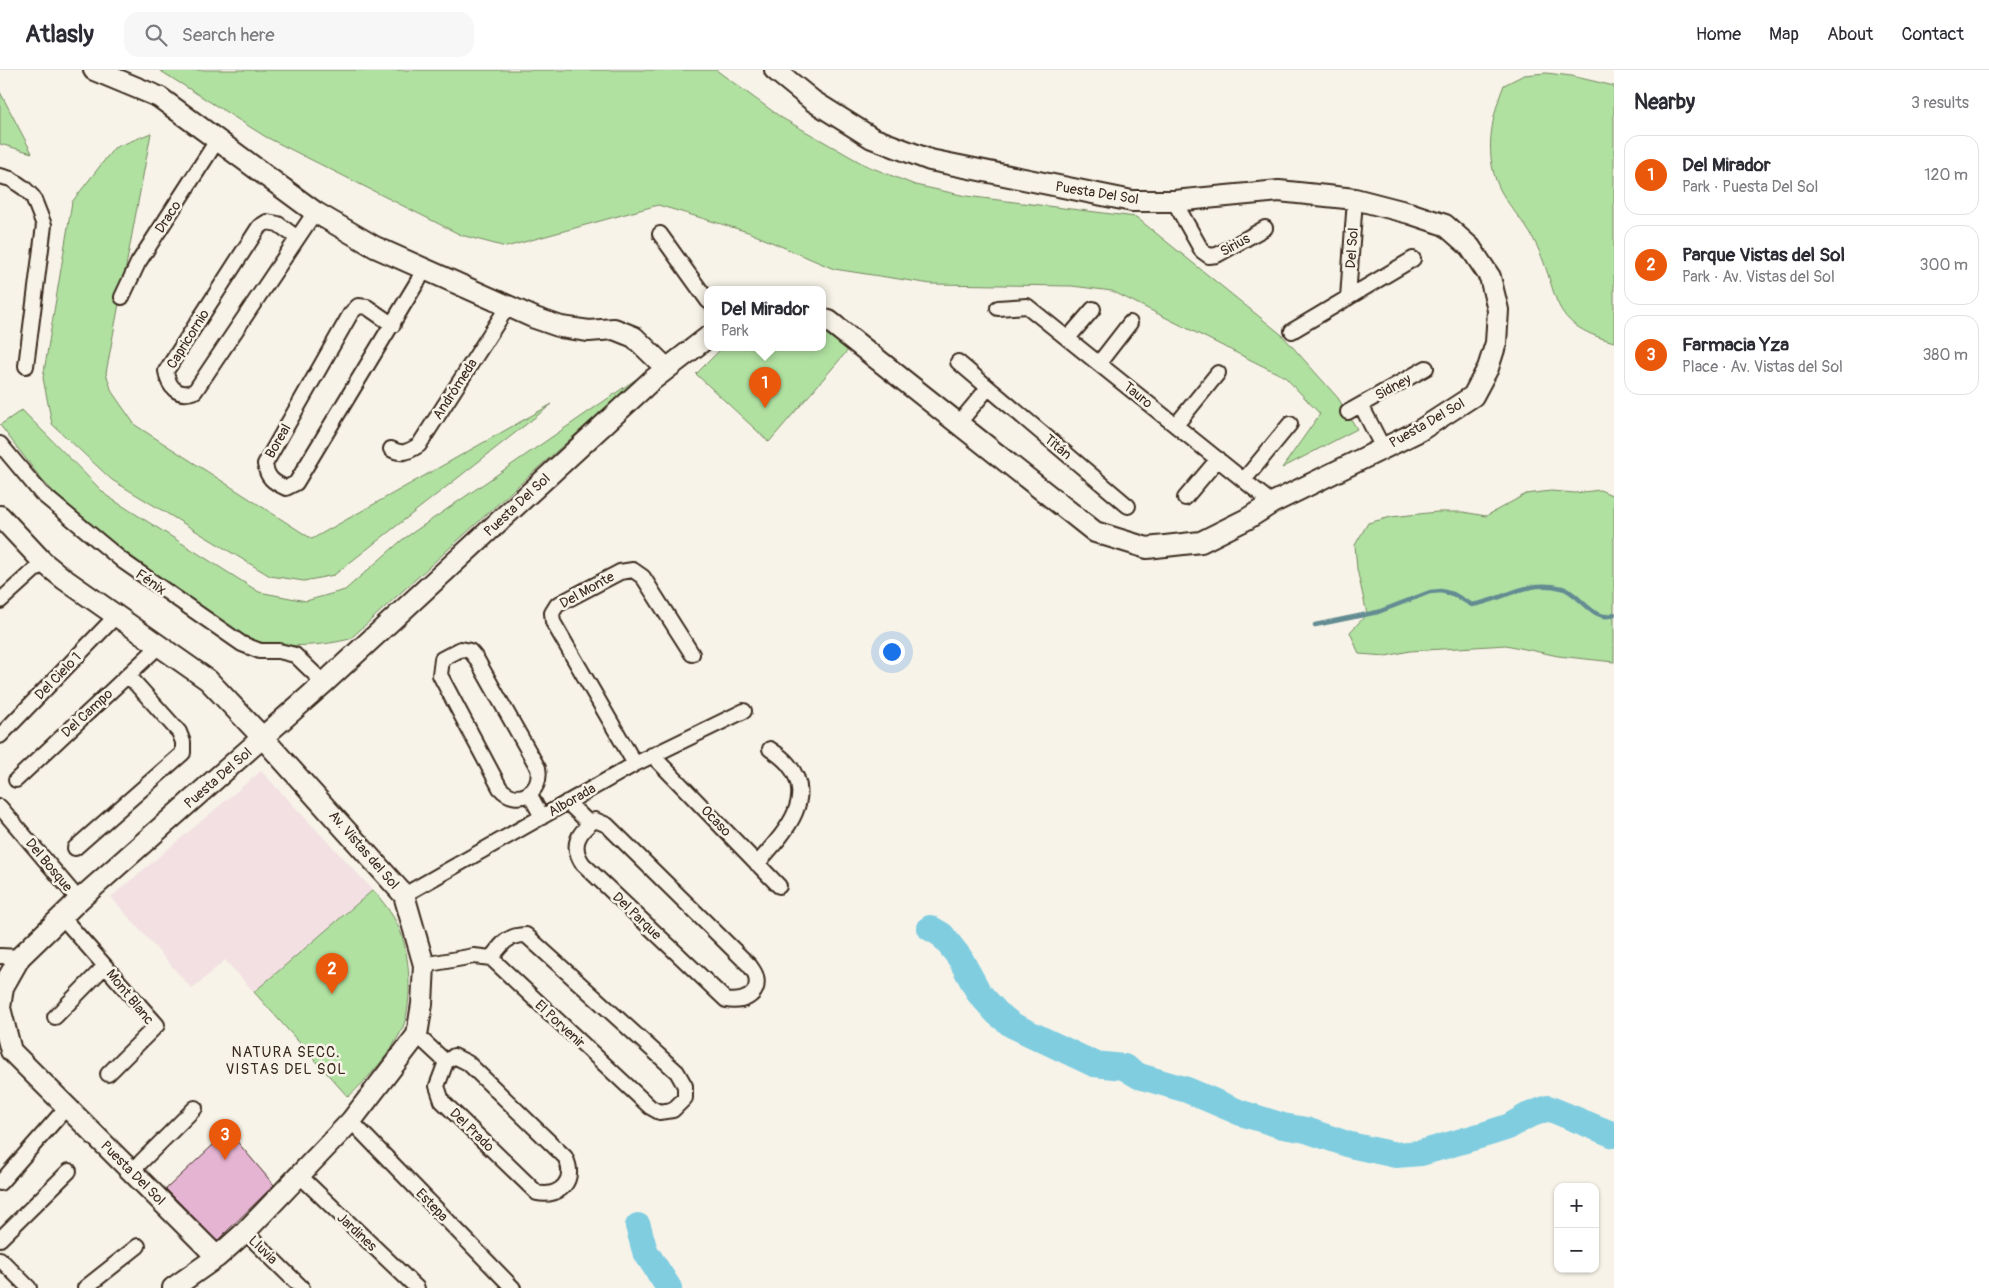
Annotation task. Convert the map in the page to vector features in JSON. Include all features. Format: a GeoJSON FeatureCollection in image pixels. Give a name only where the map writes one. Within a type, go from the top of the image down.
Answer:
{"type":"FeatureCollection","features":[{"type":"Feature","properties":{"kind":"street"},"geometry":{"type":"LineString","coordinates":[[94,70],[160,98],[315,212],[375,248],[424,271],[561,327],[589,331],[614,329],[634,337],[666,368]]}},
{"type":"Feature","properties":{"kind":"street","name":"Puesta Del Sol"},"geometry":{"type":"LineString","coordinates":[[775,70],[813,101],[872,138],[930,160],[1132,201],[1174,201],[1279,192],[1355,199],[1409,213],[1445,225],[1470,247],[1490,277],[1498,310],[1496,342],[1488,368],[1473,396],[1419,431],[1272,502],[1246,519],[1201,542],[1147,548],[1095,532],[826,320]]}},
{"type":"Feature","properties":{"kind":"street","name":"Draco"},"geometry":{"type":"LineString","coordinates":[[122,296],[138,263],[218,139]]}},
{"type":"Feature","properties":{"kind":"street"},"geometry":{"type":"LineString","coordinates":[[0,176],[24,188],[36,204],[44,225],[26,366]]}},
{"type":"Feature","properties":{"kind":"street","name":"Del Sol"},"geometry":{"type":"LineString","coordinates":[[1348,298],[1355,199]]}},
{"type":"Feature","properties":{"kind":"street","name":"Sirius"},"geometry":{"type":"LineString","coordinates":[[1174,201],[1202,251],[1209,256],[1217,255],[1265,228]]}},
{"type":"Feature","properties":{"kind":"street","name":"Capricornio"},"geometry":{"type":"LineString","coordinates":[[296,237],[278,224],[267,222],[259,226],[166,371],[168,382],[177,392],[188,394],[195,390],[296,237],[315,212]]}},
{"type":"Feature","properties":{"kind":"street"},"geometry":{"type":"LineString","coordinates":[[660,234],[704,295]]}},
{"type":"Feature","properties":{"kind":"street"},"geometry":{"type":"LineString","coordinates":[[1292,331],[1413,259]]}},
{"type":"Feature","properties":{"kind":"street","name":"Boreal"},"geometry":{"type":"LineString","coordinates":[[393,324],[367,307],[358,306],[351,313],[265,464],[266,474],[275,483],[286,488],[296,483],[393,324],[424,271]]}},
{"type":"Feature","properties":{"kind":"street","name":"Andrómeda"},"geometry":{"type":"LineString","coordinates":[[390,448],[398,453],[409,452],[419,445],[508,306]]}},
{"type":"Feature","properties":{"kind":"street","name":"Tauro"},"geometry":{"type":"LineString","coordinates":[[998,308],[1027,306],[1272,502]]}},
{"type":"Feature","properties":{"kind":"street"},"geometry":{"type":"LineString","coordinates":[[1068,338],[1093,309]]}},
{"type":"Feature","properties":{"kind":"street"},"geometry":{"type":"LineString","coordinates":[[1099,363],[1130,323]]}},
{"type":"Feature","properties":{"kind":"street","name":"Puesta Del Sol"},"geometry":{"type":"LineString","coordinates":[[216,1257],[132,1171],[6,1054],[0,1008],[3,988],[20,957],[79,900],[324,683],[666,368],[704,340]]}},
{"type":"Feature","properties":{"kind":"street","name":"Titán"},"geometry":{"type":"LineString","coordinates":[[958,362],[1128,506]]}},
{"type":"Feature","properties":{"kind":"street","name":"Sidney"},"geometry":{"type":"LineString","coordinates":[[1348,412],[1426,368]]}},
{"type":"Feature","properties":{"kind":"street"},"geometry":{"type":"LineString","coordinates":[[1176,425],[1218,373]]}},
{"type":"Feature","properties":{"kind":"street"},"geometry":{"type":"LineString","coordinates":[[958,424],[988,388]]}},
{"type":"Feature","properties":{"kind":"street","name":"Sidney"},"geometry":{"type":"LineString","coordinates":[[1360,405],[1383,448]]}},
{"type":"Feature","properties":{"kind":"street"},"geometry":{"type":"LineString","coordinates":[[1244,480],[1290,424]]}},
{"type":"Feature","properties":{"kind":"street","name":"Fénix"},"geometry":{"type":"LineString","coordinates":[[0,444],[41,493],[124,562],[242,644],[260,651],[279,651],[295,655],[324,683]]}},
{"type":"Feature","properties":{"kind":"street"},"geometry":{"type":"LineString","coordinates":[[1185,498],[1218,459]]}},
{"type":"Feature","properties":{"kind":"street","name":"Av. Vistas del Sol"},"geometry":{"type":"LineString","coordinates":[[3,526],[64,579],[208,680],[263,738],[404,895],[424,965],[422,1004],[417,1035],[351,1121],[245,1232],[182,1286]]}},
{"type":"Feature","properties":{"kind":"street"},"geometry":{"type":"LineString","coordinates":[[0,601],[43,562]]}},
{"type":"Feature","properties":{"kind":"street","name":"Del Monte"},"geometry":{"type":"LineString","coordinates":[[635,764],[553,622],[552,613],[557,605],[620,572],[632,570],[643,577],[692,654]]}},
{"type":"Feature","properties":{"kind":"street","name":"Del Cielo 1"},"geometry":{"type":"LineString","coordinates":[[0,736],[116,616]]}},
{"type":"Feature","properties":{"kind":"street","name":"Del Campo"},"geometry":{"type":"LineString","coordinates":[[16,780],[159,646]]}},
{"type":"Feature","properties":{"kind":"street"},"geometry":{"type":"LineString","coordinates":[[461,649],[470,651],[538,768],[540,778],[536,786],[529,793],[518,798],[512,797],[507,796],[500,788],[440,675],[442,659],[461,649]]}},
{"type":"Feature","properties":{"kind":"street"},"geometry":{"type":"LineString","coordinates":[[74,848],[183,753],[183,742],[179,732],[128,675]]}},
{"type":"Feature","properties":{"kind":"street","name":"Alborada"},"geometry":{"type":"LineString","coordinates":[[404,895],[635,764],[744,711]]}},
{"type":"Feature","properties":{"kind":"street"},"geometry":{"type":"LineString","coordinates":[[757,864],[789,827],[796,808],[800,786],[788,764],[770,749]]}},
{"type":"Feature","properties":{"kind":"street","name":"Ocaso"},"geometry":{"type":"LineString","coordinates":[[652,755],[779,886]]}},
{"type":"Feature","properties":{"kind":"street"},"geometry":{"type":"LineString","coordinates":[[529,793],[542,817]]}},
{"type":"Feature","properties":{"kind":"street"},"geometry":{"type":"LineString","coordinates":[[567,802],[590,824]]}},
{"type":"Feature","properties":{"kind":"street","name":"Del Bosque"},"geometry":{"type":"LineString","coordinates":[[0,807],[6,821],[79,900]]}},
{"type":"Feature","properties":{"kind":"street","name":"Del Parque"},"geometry":{"type":"LineString","coordinates":[[595,820],[607,825],[750,966],[756,977],[755,990],[747,999],[737,1002],[726,1000],[583,864],[575,847],[578,837],[590,824],[595,820]]}},
{"type":"Feature","properties":{"kind":"street","name":"Mont Blanc"},"geometry":{"type":"LineString","coordinates":[[62,917],[157,1025],[108,1074]]}},
{"type":"Feature","properties":{"kind":"street","name":"El Porvenir"},"geometry":{"type":"LineString","coordinates":[[516,935],[526,935],[678,1072],[685,1086],[685,1098],[673,1110],[659,1112],[650,1107],[491,958],[506,939],[516,935]]}},
{"type":"Feature","properties":{"kind":"street"},"geometry":{"type":"LineString","coordinates":[[0,956],[20,957]]}},
{"type":"Feature","properties":{"kind":"street"},"geometry":{"type":"LineString","coordinates":[[424,965],[474,956],[491,958]]}},
{"type":"Feature","properties":{"kind":"street"},"geometry":{"type":"LineString","coordinates":[[55,1017],[105,966]]}},
{"type":"Feature","properties":{"kind":"street"},"geometry":{"type":"LineString","coordinates":[[417,1035],[446,1062]]}},
{"type":"Feature","properties":{"kind":"street","name":"Del Prado"},"geometry":{"type":"LineString","coordinates":[[454,1056],[468,1063],[565,1157],[570,1166],[570,1175],[566,1183],[554,1193],[546,1195],[537,1193],[442,1101],[437,1086],[446,1062],[454,1056]]}},
{"type":"Feature","properties":{"kind":"street"},"geometry":{"type":"LineString","coordinates":[[0,1183],[66,1108]]}},
{"type":"Feature","properties":{"kind":"street"},"geometry":{"type":"LineString","coordinates":[[132,1171],[195,1108]]}},
{"type":"Feature","properties":{"kind":"street","name":"Estepa"},"geometry":{"type":"LineString","coordinates":[[351,1121],[513,1288]]}},
{"type":"Feature","properties":{"kind":"street"},"geometry":{"type":"LineString","coordinates":[[0,1239],[70,1171]]}},
{"type":"Feature","properties":{"kind":"street","name":"Jardines"},"geometry":{"type":"LineString","coordinates":[[299,1175],[417,1288]]}},
{"type":"Feature","properties":{"kind":"street","name":"Lluvia"},"geometry":{"type":"LineString","coordinates":[[245,1232],[302,1288]]}},
{"type":"Feature","properties":{"kind":"street"},"geometry":{"type":"LineString","coordinates":[[85,1288],[138,1246]]}},
{"type":"Feature","properties":{"kind":"street"},"geometry":{"type":"LineString","coordinates":[[0,1259],[29,1288]]}},
{"type":"Feature","properties":{"kind":"shaded area"},"geometry":{"type":"Polygon","coordinates":[[[261,771],[373,890],[254,992],[225,960],[192,989],[111,897],[261,771]]]}},
{"type":"Feature","properties":{"kind":"green space"},"geometry":{"type":"Polygon","coordinates":[[[159,70],[716,70],[782,118],[865,165],[915,185],[966,196],[1136,217],[1282,335],[1338,398],[1357,429],[1282,468],[1320,414],[1285,377],[1112,291],[1072,286],[931,284],[834,269],[748,232],[658,205],[506,247],[461,235],[266,137],[159,70]]]}},
{"type":"Feature","properties":{"kind":"green space"},"geometry":{"type":"Polygon","coordinates":[[[1546,73],[1572,76],[1614,86],[1614,342],[1576,326],[1566,316],[1559,305],[1535,242],[1499,188],[1494,173],[1490,144],[1495,114],[1504,85],[1524,75],[1546,73]]]}},
{"type":"Feature","properties":{"kind":"green space"},"geometry":{"type":"Polygon","coordinates":[[[0,92],[32,153],[0,144],[0,92]]]}},
{"type":"Feature","properties":{"kind":"green space"},"geometry":{"type":"Polygon","coordinates":[[[151,133],[106,373],[112,392],[135,425],[312,539],[552,404],[334,575],[304,581],[270,576],[112,480],[52,424],[43,378],[72,202],[114,148],[151,133]]]}},
{"type":"Feature","properties":{"kind":"green space"},"geometry":{"type":"Polygon","coordinates":[[[826,321],[855,342],[769,442],[696,374],[719,351],[826,351],[826,321]]]}},
{"type":"Feature","properties":{"kind":"green space"},"geometry":{"type":"Polygon","coordinates":[[[642,375],[350,639],[322,644],[281,645],[240,637],[81,519],[42,480],[0,425],[22,410],[107,496],[259,592],[306,601],[345,590],[402,540],[642,375]]]}},
{"type":"Feature","properties":{"kind":"green space"},"geometry":{"type":"Polygon","coordinates":[[[1600,490],[1614,496],[1614,662],[1558,656],[1506,645],[1410,651],[1386,656],[1359,654],[1350,632],[1367,614],[1357,569],[1355,545],[1368,523],[1391,517],[1437,512],[1463,512],[1486,516],[1526,494],[1551,491],[1575,493],[1600,490]]]}},
{"type":"Feature","properties":{"kind":"green space"},"geometry":{"type":"Polygon","coordinates":[[[373,890],[394,918],[403,938],[408,964],[408,1004],[403,1027],[393,1046],[371,1074],[348,1097],[254,992],[373,890]]]}},
{"type":"Feature","properties":{"kind":"building"},"geometry":{"type":"Polygon","coordinates":[[[228,1131],[274,1185],[217,1241],[166,1189],[228,1131]]]}},
{"type":"Feature","properties":{"kind":"waterway"},"geometry":{"type":"LineString","coordinates":[[1315,625],[1378,612],[1430,592],[1441,591],[1453,594],[1472,605],[1537,586],[1562,588],[1575,595],[1594,612],[1607,616],[1614,614]]}},
{"type":"Feature","properties":{"kind":"waterway"},"geometry":{"type":"LineString","coordinates":[[930,928],[942,935],[960,958],[979,993],[997,1013],[1012,1025],[1094,1064],[1124,1067],[1139,1076],[1187,1090],[1241,1113],[1283,1126],[1306,1130],[1350,1145],[1396,1155],[1421,1153],[1486,1134],[1508,1127],[1527,1116],[1548,1108],[1614,1135]]}},
{"type":"Feature","properties":{"kind":"waterway"},"geometry":{"type":"LineString","coordinates":[[638,1226],[645,1251],[669,1288]]}},
{"type":"Feature","properties":{"kind":"place","name":"Del Mirador"},"geometry":{"type":"Point","coordinates":[765,408]}},
{"type":"Feature","properties":{"kind":"place","name":"Parque Vistas del Sol"},"geometry":{"type":"Point","coordinates":[332,994]}},
{"type":"Feature","properties":{"kind":"place","name":"Farmacia Yza"},"geometry":{"type":"Point","coordinates":[225,1160]}},
{"type":"Feature","properties":{"kind":"district","name":"NATURA SECC. VISTAS DEL SOL"},"geometry":{"type":"Point","coordinates":[286,1060]}}]}
